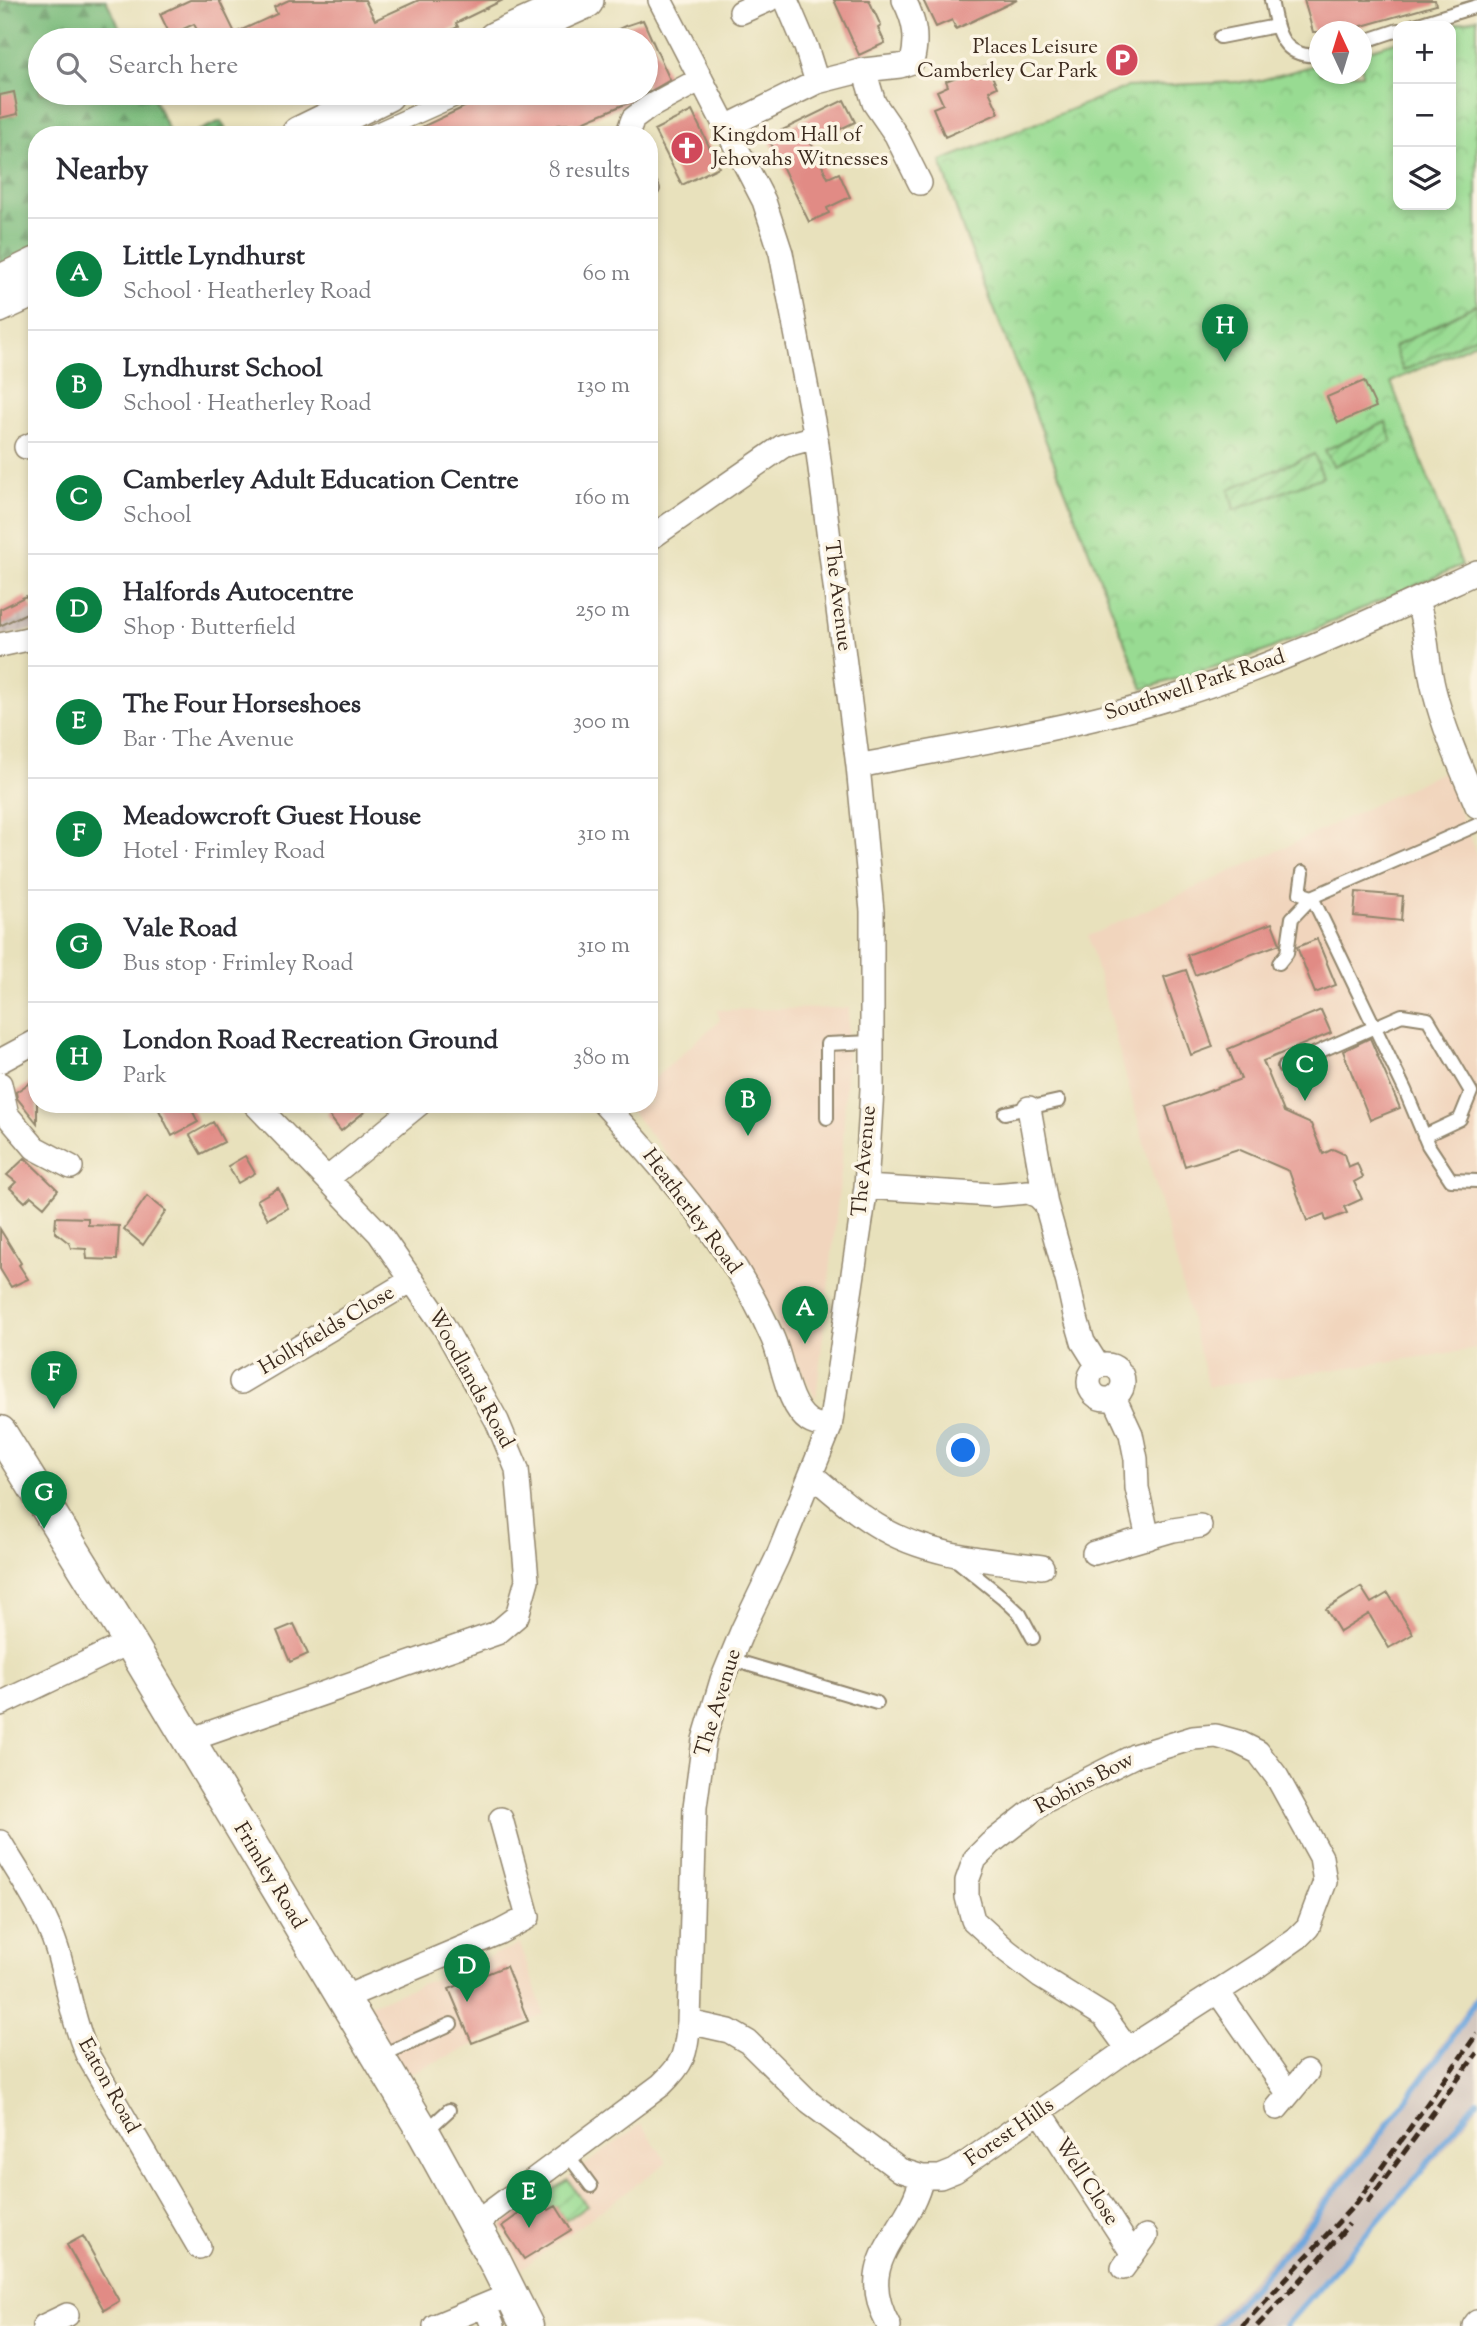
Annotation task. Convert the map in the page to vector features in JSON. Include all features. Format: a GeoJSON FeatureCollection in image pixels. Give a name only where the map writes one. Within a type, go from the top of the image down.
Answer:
{"type":"FeatureCollection","features":[{"type":"Feature","properties":{"kind":"main road"},"geometry":{"type":"LineString","coordinates":[[523,28],[585,0]]}},
{"type":"Feature","properties":{"kind":"main road"},"geometry":{"type":"LineString","coordinates":[[322,126],[363,105]]}},
{"type":"Feature","properties":{"kind":"main road"},"geometry":{"type":"LineString","coordinates":[[1,290],[28,272]]}},
{"type":"Feature","properties":{"kind":"main road","name":"Frimley Road"},"geometry":{"type":"LineString","coordinates":[[3,1442],[130,1642],[424,2133],[473,2225],[497,2309],[527,2326]]}},
{"type":"Feature","properties":{"kind":"street","name":"The Avenue"},"geometry":{"type":"LineString","coordinates":[[473,2225],[661,2085],[680,2067],[689,2022],[695,1807],[704,1740],[730,1660],[777,1558],[830,1427],[866,1187],[872,1042],[872,911],[858,766],[816,437],[781,253],[764,201],[660,0]]}},
{"type":"Feature","properties":{"kind":"street"},"geometry":{"type":"LineString","coordinates":[[741,12],[768,0]]}},
{"type":"Feature","properties":{"kind":"street"},"geometry":{"type":"LineString","coordinates":[[786,0],[817,82]]}},
{"type":"Feature","properties":{"kind":"street"},"geometry":{"type":"LineString","coordinates":[[726,127],[817,82],[912,62],[917,43],[910,11],[904,0]]}},
{"type":"Feature","properties":{"kind":"street"},"geometry":{"type":"LineString","coordinates":[[864,70],[874,103],[896,135],[920,183]]}},
{"type":"Feature","properties":{"kind":"street"},"geometry":{"type":"LineString","coordinates":[[658,102],[701,79]]}},
{"type":"Feature","properties":{"kind":"street"},"geometry":{"type":"LineString","coordinates":[[390,126],[437,105]]}},
{"type":"Feature","properties":{"kind":"street"},"geometry":{"type":"LineString","coordinates":[[630,126],[633,119],[653,105]]}},
{"type":"Feature","properties":{"kind":"street"},"geometry":{"type":"LineString","coordinates":[[1,290],[28,293]]}},
{"type":"Feature","properties":{"kind":"street"},"geometry":{"type":"LineString","coordinates":[[658,533],[783,446],[816,437]]}},
{"type":"Feature","properties":{"kind":"street","name":"Southwell Park Road"},"geometry":{"type":"LineString","coordinates":[[858,766],[1017,735],[1141,707],[1292,655],[1477,572]]}},
{"type":"Feature","properties":{"kind":"street"},"geometry":{"type":"LineString","coordinates":[[1416,600],[1423,616],[1433,688],[1446,730],[1470,767],[1477,806]]}},
{"type":"Feature","properties":{"kind":"street"},"geometry":{"type":"LineString","coordinates":[[0,645],[28,639]]}},
{"type":"Feature","properties":{"kind":"street"},"geometry":{"type":"LineString","coordinates":[[0,1061],[28,1046]]}},
{"type":"Feature","properties":{"kind":"street"},"geometry":{"type":"LineString","coordinates":[[0,1084],[7,1115],[35,1148],[71,1167]]}},
{"type":"Feature","properties":{"kind":"street"},"geometry":{"type":"LineString","coordinates":[[1030,1108],[1046,1204],[1083,1342],[1098,1366],[1090,1375],[1089,1387],[1097,1397],[1114,1397],[1132,1434],[1137,1488],[1148,1538]]}},
{"type":"Feature","properties":{"kind":"street","name":"Woodlands Road"},"geometry":{"type":"LineString","coordinates":[[189,1740],[497,1633],[517,1616],[527,1580],[517,1469],[491,1409],[443,1325],[379,1233],[264,1113]]}},
{"type":"Feature","properties":{"kind":"street"},"geometry":{"type":"LineString","coordinates":[[327,1179],[408,1113]]}},
{"type":"Feature","properties":{"kind":"street","name":"Heatherley Road"},"geometry":{"type":"LineString","coordinates":[[612,1113],[683,1194],[728,1255],[773,1339],[789,1391],[800,1412],[807,1420],[830,1427]]}},
{"type":"Feature","properties":{"kind":"street"},"geometry":{"type":"LineString","coordinates":[[866,1187],[993,1195],[1028,1192],[1038,1196],[1046,1204]]}},
{"type":"Feature","properties":{"kind":"street","name":"Hollyfields Close"},"geometry":{"type":"LineString","coordinates":[[241,1382],[412,1280]]}},
{"type":"Feature","properties":{"kind":"street"},"geometry":{"type":"LineString","coordinates":[[812,1475],[876,1525],[922,1546],[1042,1567]]}},
{"type":"Feature","properties":{"kind":"street"},"geometry":{"type":"LineString","coordinates":[[1094,1553],[1173,1530],[1200,1526]]}},
{"type":"Feature","properties":{"kind":"street"},"geometry":{"type":"LineString","coordinates":[[0,1704],[130,1642]]}},
{"type":"Feature","properties":{"kind":"street","name":"Robins Bow"},"geometry":{"type":"LineString","coordinates":[[1128,2049],[1104,2015],[1041,1978],[973,1920],[967,1897],[967,1881],[975,1859],[991,1843],[1045,1801],[1100,1772],[1169,1744],[1216,1736],[1238,1742],[1258,1752],[1278,1777],[1321,1857],[1325,1882],[1317,1906]]}},
{"type":"Feature","properties":{"kind":"street"},"geometry":{"type":"LineString","coordinates":[[343,1998],[498,1933],[528,1917],[501,1819]]}},
{"type":"Feature","properties":{"kind":"street","name":"Eaton Road"},"geometry":{"type":"LineString","coordinates":[[0,1842],[47,1923],[57,1949],[75,2027],[87,2054],[199,2247]]}},
{"type":"Feature","properties":{"kind":"street","name":"Forest Hills"},"geometry":{"type":"LineString","coordinates":[[922,2177],[940,2177],[955,2171],[1128,2049],[1297,1938],[1308,1927],[1317,1906]]}},
{"type":"Feature","properties":{"kind":"street"},"geometry":{"type":"LineString","coordinates":[[1218,1992],[1282,2100],[1307,2072]]}},
{"type":"Feature","properties":{"kind":"street"},"geometry":{"type":"LineString","coordinates":[[689,2022],[729,2031],[748,2042],[810,2104],[901,2170],[922,2177],[918,2195],[876,2271],[880,2309],[889,2326]]}},
{"type":"Feature","properties":{"kind":"street","name":"Well Close"},"geometry":{"type":"LineString","coordinates":[[1040,2111],[1134,2252]]}},
{"type":"Feature","properties":{"kind":"street"},"geometry":{"type":"LineString","coordinates":[[435,2326],[497,2309]]}},
{"type":"Feature","properties":{"kind":"street"},"geometry":{"type":"LineString","coordinates":[[44,2326],[67,2315]]}},
{"type":"Feature","properties":{"kind":"lane"},"geometry":{"type":"LineString","coordinates":[[1271,0],[1276,26],[1284,44],[1300,55],[1309,55]]}},
{"type":"Feature","properties":{"kind":"lane"},"geometry":{"type":"LineString","coordinates":[[1428,21],[1477,6]]}},
{"type":"Feature","properties":{"kind":"lane"},"geometry":{"type":"LineString","coordinates":[[1220,37],[1276,26]]}},
{"type":"Feature","properties":{"kind":"lane"},"geometry":{"type":"LineString","coordinates":[[1372,39],[1393,32]]}},
{"type":"Feature","properties":{"kind":"lane"},"geometry":{"type":"LineString","coordinates":[[1279,963],[1287,953],[1292,918],[1312,897],[1477,825]]}},
{"type":"Feature","properties":{"kind":"lane"},"geometry":{"type":"LineString","coordinates":[[1303,872],[1300,893],[1312,897],[1405,1090],[1424,1136],[1451,1180],[1477,1181]]}},
{"type":"Feature","properties":{"kind":"lane"},"geometry":{"type":"LineString","coordinates":[[1284,1067],[1402,1015],[1428,1019],[1471,1092],[1460,1119],[1424,1136]]}},
{"type":"Feature","properties":{"kind":"lane"},"geometry":{"type":"LineString","coordinates":[[827,1118],[827,1044],[872,1042]]}},
{"type":"Feature","properties":{"kind":"lane"},"geometry":{"type":"LineString","coordinates":[[1005,1113],[1059,1101]]}},
{"type":"Feature","properties":{"kind":"lane"},"geometry":{"type":"LineString","coordinates":[[946,1552],[1011,1605],[1020,1614],[1033,1638]]}},
{"type":"Feature","properties":{"kind":"lane"},"geometry":{"type":"LineString","coordinates":[[730,1660],[877,1703]]}},
{"type":"Feature","properties":{"kind":"lane"},"geometry":{"type":"LineString","coordinates":[[377,2057],[451,2024]]}},
{"type":"Feature","properties":{"kind":"lane"},"geometry":{"type":"LineString","coordinates":[[424,2133],[449,2110]]}},
{"type":"Feature","properties":{"kind":"lane"},"geometry":{"type":"LineString","coordinates":[[568,2155],[591,2186]]}},
{"type":"Feature","properties":{"kind":"shaded area"},"geometry":{"type":"Polygon","coordinates":[[[28,612],[28,631],[0,636],[0,626],[28,612]]]}},
{"type":"Feature","properties":{"kind":"shaded area"},"geometry":{"type":"Polygon","coordinates":[[[1444,771],[1477,856],[1477,1349],[1208,1387],[1088,936],[1292,844],[1444,771]]]}},
{"type":"Feature","properties":{"kind":"shaded area"},"geometry":{"type":"Polygon","coordinates":[[[849,1008],[842,1163],[816,1399],[719,1217],[632,1113],[658,1113],[658,1075],[720,1020],[717,1010],[849,1008]]]}},
{"type":"Feature","properties":{"kind":"shaded area"},"geometry":{"type":"Polygon","coordinates":[[[520,1944],[544,2014],[403,2076],[365,2007],[520,1944]]]}},
{"type":"Feature","properties":{"kind":"shaded area"},"geometry":{"type":"Polygon","coordinates":[[[1477,1992],[1477,2107],[1442,2153],[1287,2326],[1209,2326],[1296,2231],[1402,2101],[1477,1992]]]}},
{"type":"Feature","properties":{"kind":"shaded area"},"geometry":{"type":"Polygon","coordinates":[[[641,2124],[667,2162],[521,2269],[502,2226],[641,2124]]]}},
{"type":"Feature","properties":{"kind":"green space"},"geometry":{"type":"Polygon","coordinates":[[[0,0],[106,0],[120,28],[28,28],[28,105],[157,105],[167,126],[28,126],[28,253],[0,267],[0,0]]]}},
{"type":"Feature","properties":{"kind":"green space"},"geometry":{"type":"Polygon","coordinates":[[[1477,18],[1477,342],[1391,382],[1462,565],[1263,652],[1143,689],[962,227],[941,161],[1127,87],[1258,81],[1309,67],[1309,84],[1372,84],[1372,49],[1393,43],[1393,210],[1456,210],[1456,24],[1477,18]]]}},
{"type":"Feature","properties":{"kind":"green space"},"geometry":{"type":"Polygon","coordinates":[[[221,121],[224,126],[210,126],[221,121]]]}},
{"type":"Feature","properties":{"kind":"green space"},"geometry":{"type":"Polygon","coordinates":[[[1477,304],[1477,336],[1403,371],[1394,347],[1477,304]]]}},
{"type":"Feature","properties":{"kind":"green space"},"geometry":{"type":"Polygon","coordinates":[[[1386,422],[1392,442],[1333,466],[1325,450],[1386,422]]]}},
{"type":"Feature","properties":{"kind":"green space"},"geometry":{"type":"Polygon","coordinates":[[[1314,454],[1323,477],[1234,510],[1229,489],[1314,454]]]}},
{"type":"Feature","properties":{"kind":"green space"},"geometry":{"type":"Polygon","coordinates":[[[568,2180],[587,2206],[565,2221],[556,2207],[549,2210],[541,2198],[568,2180]]]}},
{"type":"Feature","properties":{"kind":"building"},"geometry":{"type":"Polygon","coordinates":[[[190,0],[219,0],[233,28],[196,28],[194,24],[185,28],[167,28],[160,14],[190,0]]]}},
{"type":"Feature","properties":{"kind":"building"},"geometry":{"type":"Polygon","coordinates":[[[289,0],[365,0],[375,20],[419,0],[503,0],[456,23],[458,27],[246,28],[277,14],[274,7],[289,0]]]}},
{"type":"Feature","properties":{"kind":"building"},"geometry":{"type":"Polygon","coordinates":[[[834,0],[869,0],[881,26],[878,28],[885,43],[859,55],[834,0]]]}},
{"type":"Feature","properties":{"kind":"building"},"geometry":{"type":"Polygon","coordinates":[[[923,0],[1017,0],[956,29],[952,20],[936,27],[923,0]]]}},
{"type":"Feature","properties":{"kind":"building"},"geometry":{"type":"Polygon","coordinates":[[[1304,0],[1435,0],[1436,5],[1372,23],[1372,21],[1310,21],[1304,0]]]}},
{"type":"Feature","properties":{"kind":"building"},"geometry":{"type":"Polygon","coordinates":[[[643,20],[647,28],[621,28],[643,20]]]}},
{"type":"Feature","properties":{"kind":"building"},"geometry":{"type":"Polygon","coordinates":[[[658,53],[670,80],[658,87],[658,53]]]}},
{"type":"Feature","properties":{"kind":"building"},"geometry":{"type":"Polygon","coordinates":[[[987,65],[997,87],[989,91],[999,113],[945,137],[933,108],[943,104],[937,91],[948,86],[946,81],[987,65]]]}},
{"type":"Feature","properties":{"kind":"building"},"geometry":{"type":"Polygon","coordinates":[[[14,92],[18,114],[0,118],[0,95],[14,92]]]}},
{"type":"Feature","properties":{"kind":"building"},"geometry":{"type":"Polygon","coordinates":[[[844,100],[855,122],[811,143],[828,178],[839,173],[850,197],[827,208],[829,213],[809,222],[768,137],[844,100]]]}},
{"type":"Feature","properties":{"kind":"building"},"geometry":{"type":"Polygon","coordinates":[[[469,105],[623,105],[578,124],[424,126],[469,105]]]}},
{"type":"Feature","properties":{"kind":"building","name":"Kingdom Hall of Jehovahs Witnesses"},"geometry":{"type":"Polygon","coordinates":[[[692,111],[719,167],[682,185],[658,138],[658,128],[692,111]]]}},
{"type":"Feature","properties":{"kind":"building"},"geometry":{"type":"Polygon","coordinates":[[[1364,381],[1376,407],[1338,423],[1327,397],[1364,381]]]}},
{"type":"Feature","properties":{"kind":"building"},"geometry":{"type":"Polygon","coordinates":[[[26,596],[28,600],[28,612],[0,626],[0,609],[26,596]]]}},
{"type":"Feature","properties":{"kind":"building"},"geometry":{"type":"Polygon","coordinates":[[[1356,892],[1403,896],[1401,921],[1354,916],[1356,892]]]}},
{"type":"Feature","properties":{"kind":"building"},"geometry":{"type":"Polygon","coordinates":[[[1272,923],[1280,944],[1195,975],[1187,955],[1272,923]]]}},
{"type":"Feature","properties":{"kind":"building"},"geometry":{"type":"Polygon","coordinates":[[[1317,939],[1336,985],[1315,993],[1297,947],[1317,939]]]}},
{"type":"Feature","properties":{"kind":"building"},"geometry":{"type":"Polygon","coordinates":[[[1186,970],[1213,1047],[1191,1055],[1164,977],[1186,970]]]}},
{"type":"Feature","properties":{"kind":"building"},"geometry":{"type":"Polygon","coordinates":[[[1321,1010],[1331,1033],[1263,1061],[1284,1112],[1311,1124],[1323,1154],[1333,1149],[1344,1154],[1348,1167],[1357,1163],[1363,1177],[1354,1182],[1362,1199],[1344,1207],[1347,1213],[1326,1221],[1324,1214],[1307,1221],[1289,1171],[1238,1149],[1185,1166],[1166,1107],[1241,1079],[1228,1049],[1321,1010]]]}},
{"type":"Feature","properties":{"kind":"building"},"geometry":{"type":"Polygon","coordinates":[[[1370,1038],[1400,1108],[1370,1120],[1343,1051],[1370,1038]]]}},
{"type":"Feature","properties":{"kind":"building"},"geometry":{"type":"Polygon","coordinates":[[[28,1084],[28,1112],[17,1098],[16,1092],[28,1084]]]}},
{"type":"Feature","properties":{"kind":"building"},"geometry":{"type":"Polygon","coordinates":[[[29,1113],[37,1113],[37,1123],[29,1113]]]}},
{"type":"Feature","properties":{"kind":"building"},"geometry":{"type":"Polygon","coordinates":[[[160,1113],[194,1113],[198,1122],[172,1136],[160,1113]]]}},
{"type":"Feature","properties":{"kind":"building"},"geometry":{"type":"Polygon","coordinates":[[[327,1113],[363,1113],[341,1131],[327,1113]]]}},
{"type":"Feature","properties":{"kind":"building"},"geometry":{"type":"Polygon","coordinates":[[[213,1122],[224,1142],[201,1154],[190,1135],[213,1122]]]}},
{"type":"Feature","properties":{"kind":"building"},"geometry":{"type":"Polygon","coordinates":[[[245,1156],[255,1173],[238,1183],[228,1166],[245,1156]]]}},
{"type":"Feature","properties":{"kind":"building"},"geometry":{"type":"Polygon","coordinates":[[[25,1158],[58,1190],[44,1207],[31,1196],[25,1202],[10,1188],[16,1182],[7,1175],[25,1158]]]}},
{"type":"Feature","properties":{"kind":"building"},"geometry":{"type":"Polygon","coordinates":[[[278,1188],[288,1208],[268,1219],[257,1200],[278,1188]]]}},
{"type":"Feature","properties":{"kind":"building"},"geometry":{"type":"Polygon","coordinates":[[[147,1196],[166,1211],[143,1245],[124,1229],[147,1196]]]}},
{"type":"Feature","properties":{"kind":"building"},"geometry":{"type":"Polygon","coordinates":[[[56,1217],[88,1218],[88,1225],[119,1226],[117,1260],[87,1259],[86,1249],[71,1248],[69,1243],[55,1232],[56,1217]]]}},
{"type":"Feature","properties":{"kind":"building"},"geometry":{"type":"Polygon","coordinates":[[[0,1229],[28,1279],[11,1287],[0,1269],[0,1229]]]}},
{"type":"Feature","properties":{"kind":"building"},"geometry":{"type":"Polygon","coordinates":[[[1361,1587],[1371,1603],[1388,1593],[1413,1634],[1389,1648],[1369,1614],[1340,1632],[1326,1609],[1361,1587]]]}},
{"type":"Feature","properties":{"kind":"building"},"geometry":{"type":"Polygon","coordinates":[[[294,1624],[308,1654],[290,1662],[277,1631],[294,1624]]]}},
{"type":"Feature","properties":{"kind":"building"},"geometry":{"type":"Polygon","coordinates":[[[506,1966],[528,2021],[472,2043],[449,1989],[506,1966]]]}},
{"type":"Feature","properties":{"kind":"building"},"geometry":{"type":"Polygon","coordinates":[[[541,2198],[549,2210],[556,2206],[571,2230],[524,2259],[502,2226],[541,2198]]]}},
{"type":"Feature","properties":{"kind":"building"},"geometry":{"type":"Polygon","coordinates":[[[83,2236],[119,2301],[104,2310],[67,2245],[83,2236]]]}},
{"type":"Feature","properties":{"kind":"waterway"},"geometry":{"type":"LineString","coordinates":[[1218,2326],[1302,2233],[1381,2134],[1447,2045],[1477,1999]]}},
{"type":"Feature","properties":{"kind":"waterway"},"geometry":{"type":"LineString","coordinates":[[1285,2326],[1419,2174],[1477,2100]]}},
{"type":"Feature","properties":{"kind":"railway"},"geometry":{"type":"LineString","coordinates":[[1242,2326],[1357,2202],[1477,2034]]}},
{"type":"Feature","properties":{"kind":"railway"},"geometry":{"type":"LineString","coordinates":[[1367,2203],[1477,2053]]}},
{"type":"Feature","properties":{"kind":"railway"},"geometry":{"type":"LineString","coordinates":[[1257,2326],[1349,2224]]}},
{"type":"Feature","properties":{"kind":"place","name":"Places Leisure Camberley Car Park"},"geometry":{"type":"Point","coordinates":[1122,60]}},
{"type":"Feature","properties":{"kind":"place","name":"Kingdom Hall of Jehovahs Witnesses"},"geometry":{"type":"Point","coordinates":[687,148]}},
{"type":"Feature","properties":{"kind":"place","name":"London Road Recreation Ground"},"geometry":{"type":"Point","coordinates":[1225,362]}},
{"type":"Feature","properties":{"kind":"place","name":"Camberley Adult Education Centre"},"geometry":{"type":"Point","coordinates":[1305,1101]}},
{"type":"Feature","properties":{"kind":"place","name":"Lyndhurst School"},"geometry":{"type":"Point","coordinates":[748,1136]}},
{"type":"Feature","properties":{"kind":"place","name":"Little Lyndhurst"},"geometry":{"type":"Point","coordinates":[805,1344]}},
{"type":"Feature","properties":{"kind":"place","name":"Meadowcroft Guest House"},"geometry":{"type":"Point","coordinates":[54,1409]}},
{"type":"Feature","properties":{"kind":"place","name":"Vale Road"},"geometry":{"type":"Point","coordinates":[44,1529]}},
{"type":"Feature","properties":{"kind":"place","name":"Halfords Autocentre"},"geometry":{"type":"Point","coordinates":[467,2002]}},
{"type":"Feature","properties":{"kind":"place","name":"The Four Horseshoes"},"geometry":{"type":"Point","coordinates":[529,2228]}}]}
